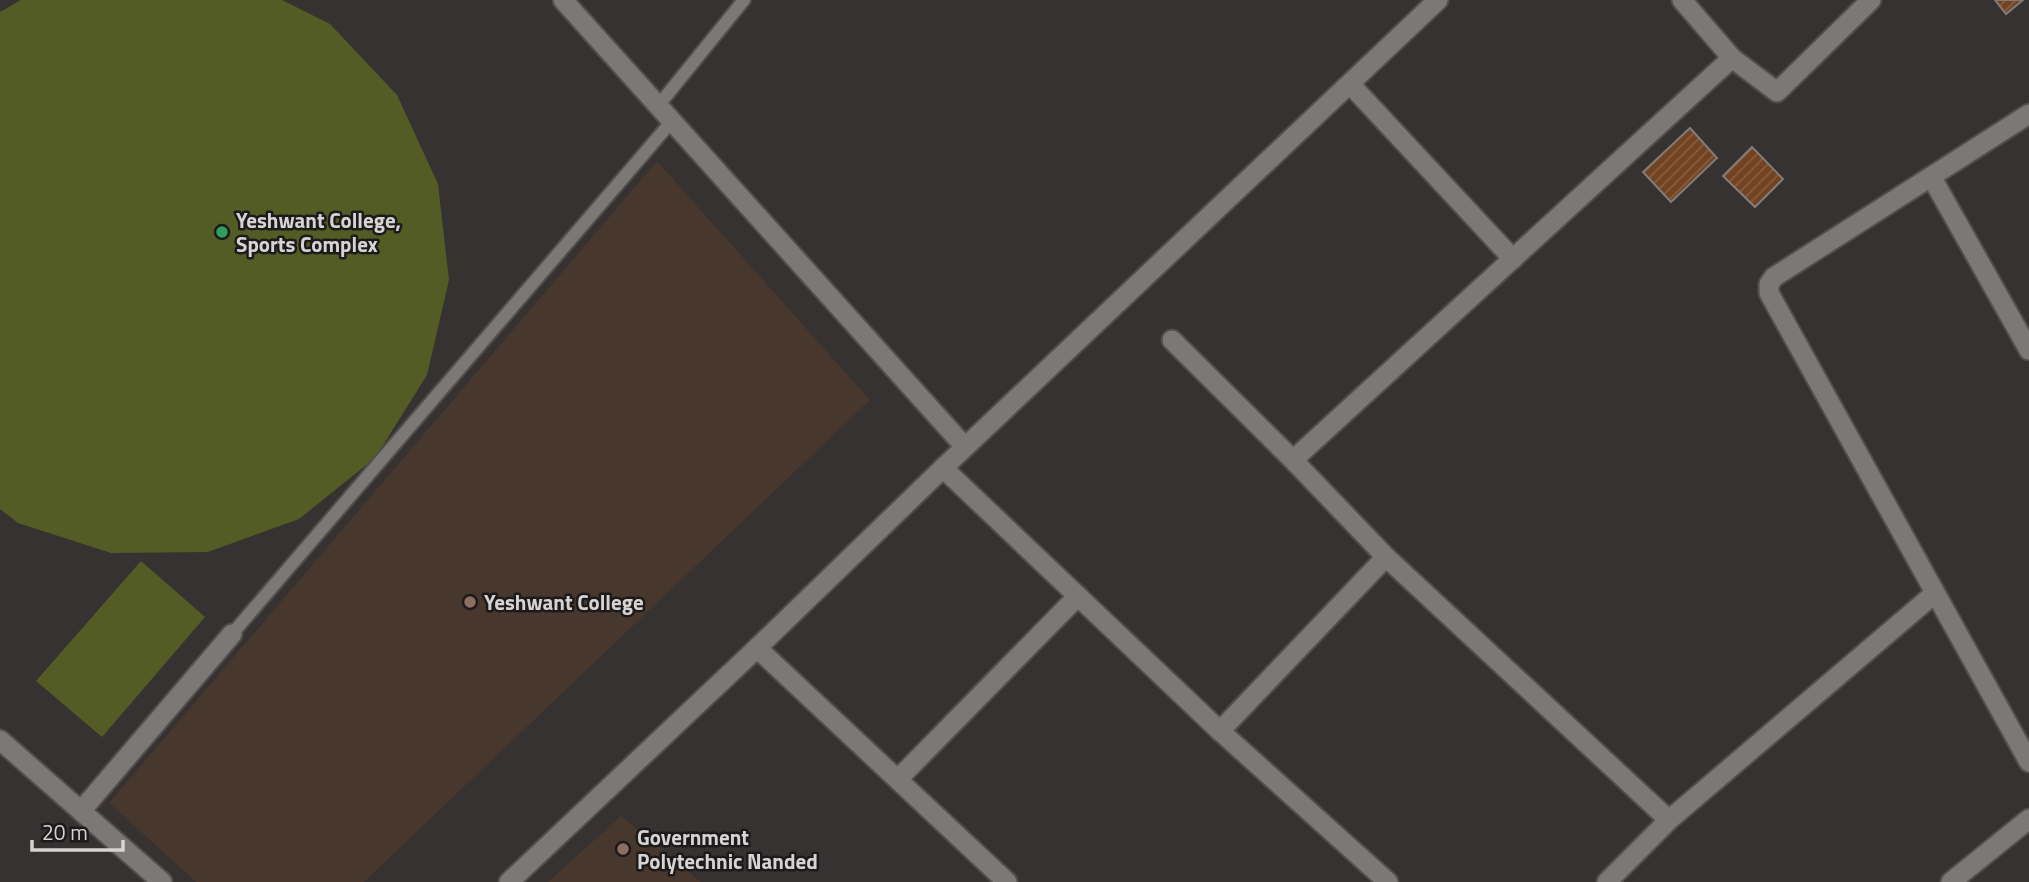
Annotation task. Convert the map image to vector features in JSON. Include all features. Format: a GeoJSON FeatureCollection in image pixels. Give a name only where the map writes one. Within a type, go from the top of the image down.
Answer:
{"type":"FeatureCollection","features":[{"type":"Feature","properties":{"kind":"street"},"geometry":{"type":"LineString","coordinates":[[563,0],[965,447]]}},
{"type":"Feature","properties":{"kind":"street"},"geometry":{"type":"LineString","coordinates":[[509,882],[1438,0]]}},
{"type":"Feature","properties":{"kind":"street"},"geometry":{"type":"LineString","coordinates":[[1682,0],[1732,58],[1777,92],[1871,0]]}},
{"type":"Feature","properties":{"kind":"street"},"geometry":{"type":"LineString","coordinates":[[1293,460],[1732,58]]}},
{"type":"Feature","properties":{"kind":"street"},"geometry":{"type":"LineString","coordinates":[[1350,84],[1513,259]]}},
{"type":"Feature","properties":{"kind":"street"},"geometry":{"type":"LineString","coordinates":[[2029,114],[1774,277],[1769,284],[1769,293],[2029,762]]}},
{"type":"Feature","properties":{"kind":"street"},"geometry":{"type":"LineString","coordinates":[[1931,178],[2029,350]]}},
{"type":"Feature","properties":{"kind":"street"},"geometry":{"type":"LineString","coordinates":[[1172,340],[1387,557],[1669,820]]}},
{"type":"Feature","properties":{"kind":"street"},"geometry":{"type":"LineString","coordinates":[[943,468],[1220,731],[1388,882]]}},
{"type":"Feature","properties":{"kind":"street"},"geometry":{"type":"LineString","coordinates":[[1220,731],[1387,557]]}},
{"type":"Feature","properties":{"kind":"street"},"geometry":{"type":"LineString","coordinates":[[1607,882],[1669,820],[1934,594]]}},
{"type":"Feature","properties":{"kind":"street"},"geometry":{"type":"LineString","coordinates":[[898,779],[1077,596]]}},
{"type":"Feature","properties":{"kind":"street"},"geometry":{"type":"LineString","coordinates":[[81,811],[232,634]]}},
{"type":"Feature","properties":{"kind":"street"},"geometry":{"type":"LineString","coordinates":[[757,648],[1007,882]]}},
{"type":"Feature","properties":{"kind":"street"},"geometry":{"type":"LineString","coordinates":[[0,740],[162,882]]}},
{"type":"Feature","properties":{"kind":"street"},"geometry":{"type":"LineString","coordinates":[[1951,882],[2029,819]]}},
{"type":"Feature","properties":{"kind":"lane"},"geometry":{"type":"LineString","coordinates":[[658,106],[744,0]]}},
{"type":"Feature","properties":{"kind":"lane"},"geometry":{"type":"LineString","coordinates":[[232,634],[672,121]]}},
{"type":"Feature","properties":{"kind":"shaded area","name":"Yeshwant College"},"geometry":{"type":"Polygon","coordinates":[[[657,161],[870,400],[364,882],[196,882],[109,803],[657,161]]]}},
{"type":"Feature","properties":{"kind":"shaded area","name":"Government Polytechnic Nanded"},"geometry":{"type":"Polygon","coordinates":[[[621,816],[701,882],[548,882],[621,816]]]}},
{"type":"Feature","properties":{"kind":"green space","name":"Yeshwant College, Sports Complex"},"geometry":{"type":"Polygon","coordinates":[[[21,0],[282,0],[330,24],[397,95],[438,184],[449,280],[427,375],[375,458],[299,519],[208,552],[111,553],[18,523],[0,509],[0,12],[21,0]]]}},
{"type":"Feature","properties":{"kind":"green space"},"geometry":{"type":"Polygon","coordinates":[[[141,561],[205,617],[102,737],[36,681],[141,561]]]}},
{"type":"Feature","properties":{"kind":"building"},"geometry":{"type":"Polygon","coordinates":[[[1995,0],[2023,0],[2006,14],[1995,0]]]}},
{"type":"Feature","properties":{"kind":"building"},"geometry":{"type":"Polygon","coordinates":[[[1690,128],[1717,158],[1671,202],[1643,172],[1690,128]]]}},
{"type":"Feature","properties":{"kind":"building"},"geometry":{"type":"Polygon","coordinates":[[[1752,147],[1783,179],[1755,207],[1723,176],[1752,147]]]}},
{"type":"Feature","properties":{"kind":"place","name":"Yeshwant College, Sports Complex"},"geometry":{"type":"Point","coordinates":[222,232]}},
{"type":"Feature","properties":{"kind":"place","name":"Yeshwant College"},"geometry":{"type":"Point","coordinates":[470,602]}},
{"type":"Feature","properties":{"kind":"place","name":"Government Polytechnic Nanded"},"geometry":{"type":"Point","coordinates":[623,849]}}]}
